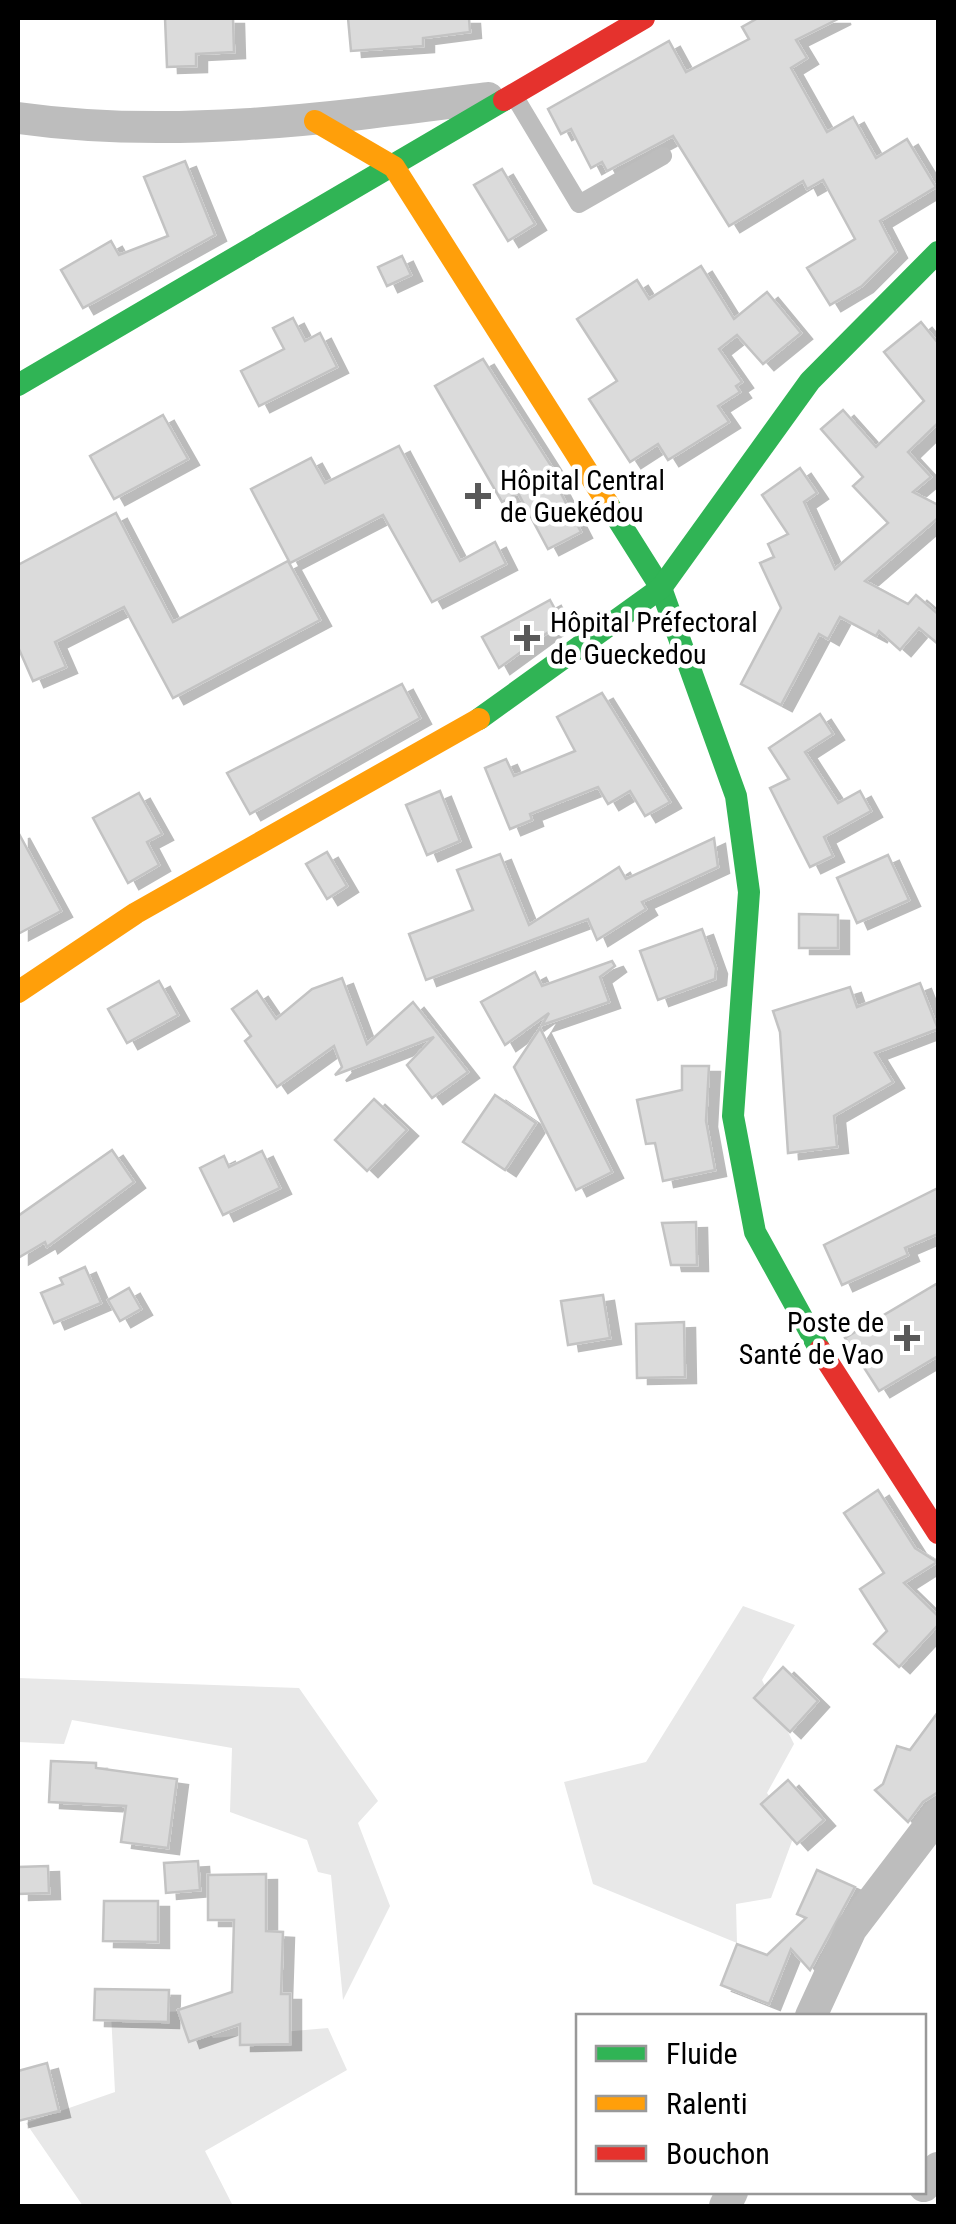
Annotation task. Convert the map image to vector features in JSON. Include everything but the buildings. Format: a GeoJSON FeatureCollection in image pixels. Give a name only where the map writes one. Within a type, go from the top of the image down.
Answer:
{"type":"FeatureCollection","features":[{"type":"Feature","properties":{"kind":"main road"},"geometry":{"type":"LineString","coordinates":[[18,385],[644,18]]}},
{"type":"Feature","properties":{"kind":"main road"},"geometry":{"type":"LineString","coordinates":[[316,121],[394,167],[662,588],[736,796],[750,892],[733,1116],[756,1232],[804,1326],[938,1533]]}},
{"type":"Feature","properties":{"kind":"main road"},"geometry":{"type":"LineString","coordinates":[[18,992],[136,913],[484,716],[662,588],[715,507],[810,381],[938,252]]}},
{"type":"Feature","properties":{"kind":"street"},"geometry":{"type":"LineString","coordinates":[[18,118],[79,127],[316,121],[513,95]]}},
{"type":"Feature","properties":{"kind":"street"},"geometry":{"type":"LineString","coordinates":[[812,2014],[851,1929],[938,1816]]}},
{"type":"Feature","properties":{"kind":"lane"},"geometry":{"type":"LineString","coordinates":[[513,95],[580,204],[663,156]]}},
{"type":"Feature","properties":{"kind":"shaded area"},"geometry":{"type":"Polygon","coordinates":[[[743,1606],[795,1625],[762,1680],[794,1744],[767,1793],[795,1833],[771,1898],[736,1904],[737,1943],[593,1884],[564,1782],[646,1762],[743,1606]]]}},
{"type":"Feature","properties":{"kind":"shaded area"},"geometry":{"type":"Polygon","coordinates":[[[18,1678],[299,1688],[378,1801],[358,1823],[390,1906],[343,2000],[331,1875],[318,1872],[307,1840],[230,1812],[232,1748],[72,1720],[64,1744],[18,1742],[18,1678]]]}},
{"type":"Feature","properties":{"kind":"shaded area"},"geometry":{"type":"Polygon","coordinates":[[[198,2011],[213,2038],[328,2028],[347,2070],[205,2151],[233,2206],[83,2206],[26,2123],[115,2092],[111,2013],[198,2011]]]}},
{"type":"Feature","properties":{"kind":"traffic: fast"},"geometry":{"type":"LineString","coordinates":[[18,385],[504,100]]}},
{"type":"Feature","properties":{"kind":"traffic: fast"},"geometry":{"type":"LineString","coordinates":[[479,719],[661,588],[810,381],[938,252]]}},
{"type":"Feature","properties":{"kind":"traffic: fast"},"geometry":{"type":"LineString","coordinates":[[608,504],[661,588],[736,796],[749,892],[733,1116],[755,1232],[820,1350]]}},
{"type":"Feature","properties":{"kind":"traffic: slow"},"geometry":{"type":"LineString","coordinates":[[315,121],[394,167],[608,504]]}},
{"type":"Feature","properties":{"kind":"traffic: slow"},"geometry":{"type":"LineString","coordinates":[[18,992],[136,913],[479,719]]}},
{"type":"Feature","properties":{"kind":"traffic: jam"},"geometry":{"type":"LineString","coordinates":[[504,100],[644,18]]}},
{"type":"Feature","properties":{"kind":"traffic: jam"},"geometry":{"type":"LineString","coordinates":[[820,1350],[938,1533]]}},
{"type":"Feature","properties":{"kind":"place","name":"Hôpital Central de Guekédou"},"geometry":{"type":"Point","coordinates":[478,496]}},
{"type":"Feature","properties":{"kind":"place","name":"Hôpital Préfectoral de Gueckedou"},"geometry":{"type":"Point","coordinates":[527,638]}},
{"type":"Feature","properties":{"kind":"place","name":"Poste de Santé de Vao"},"geometry":{"type":"Point","coordinates":[907,1338]}}]}
